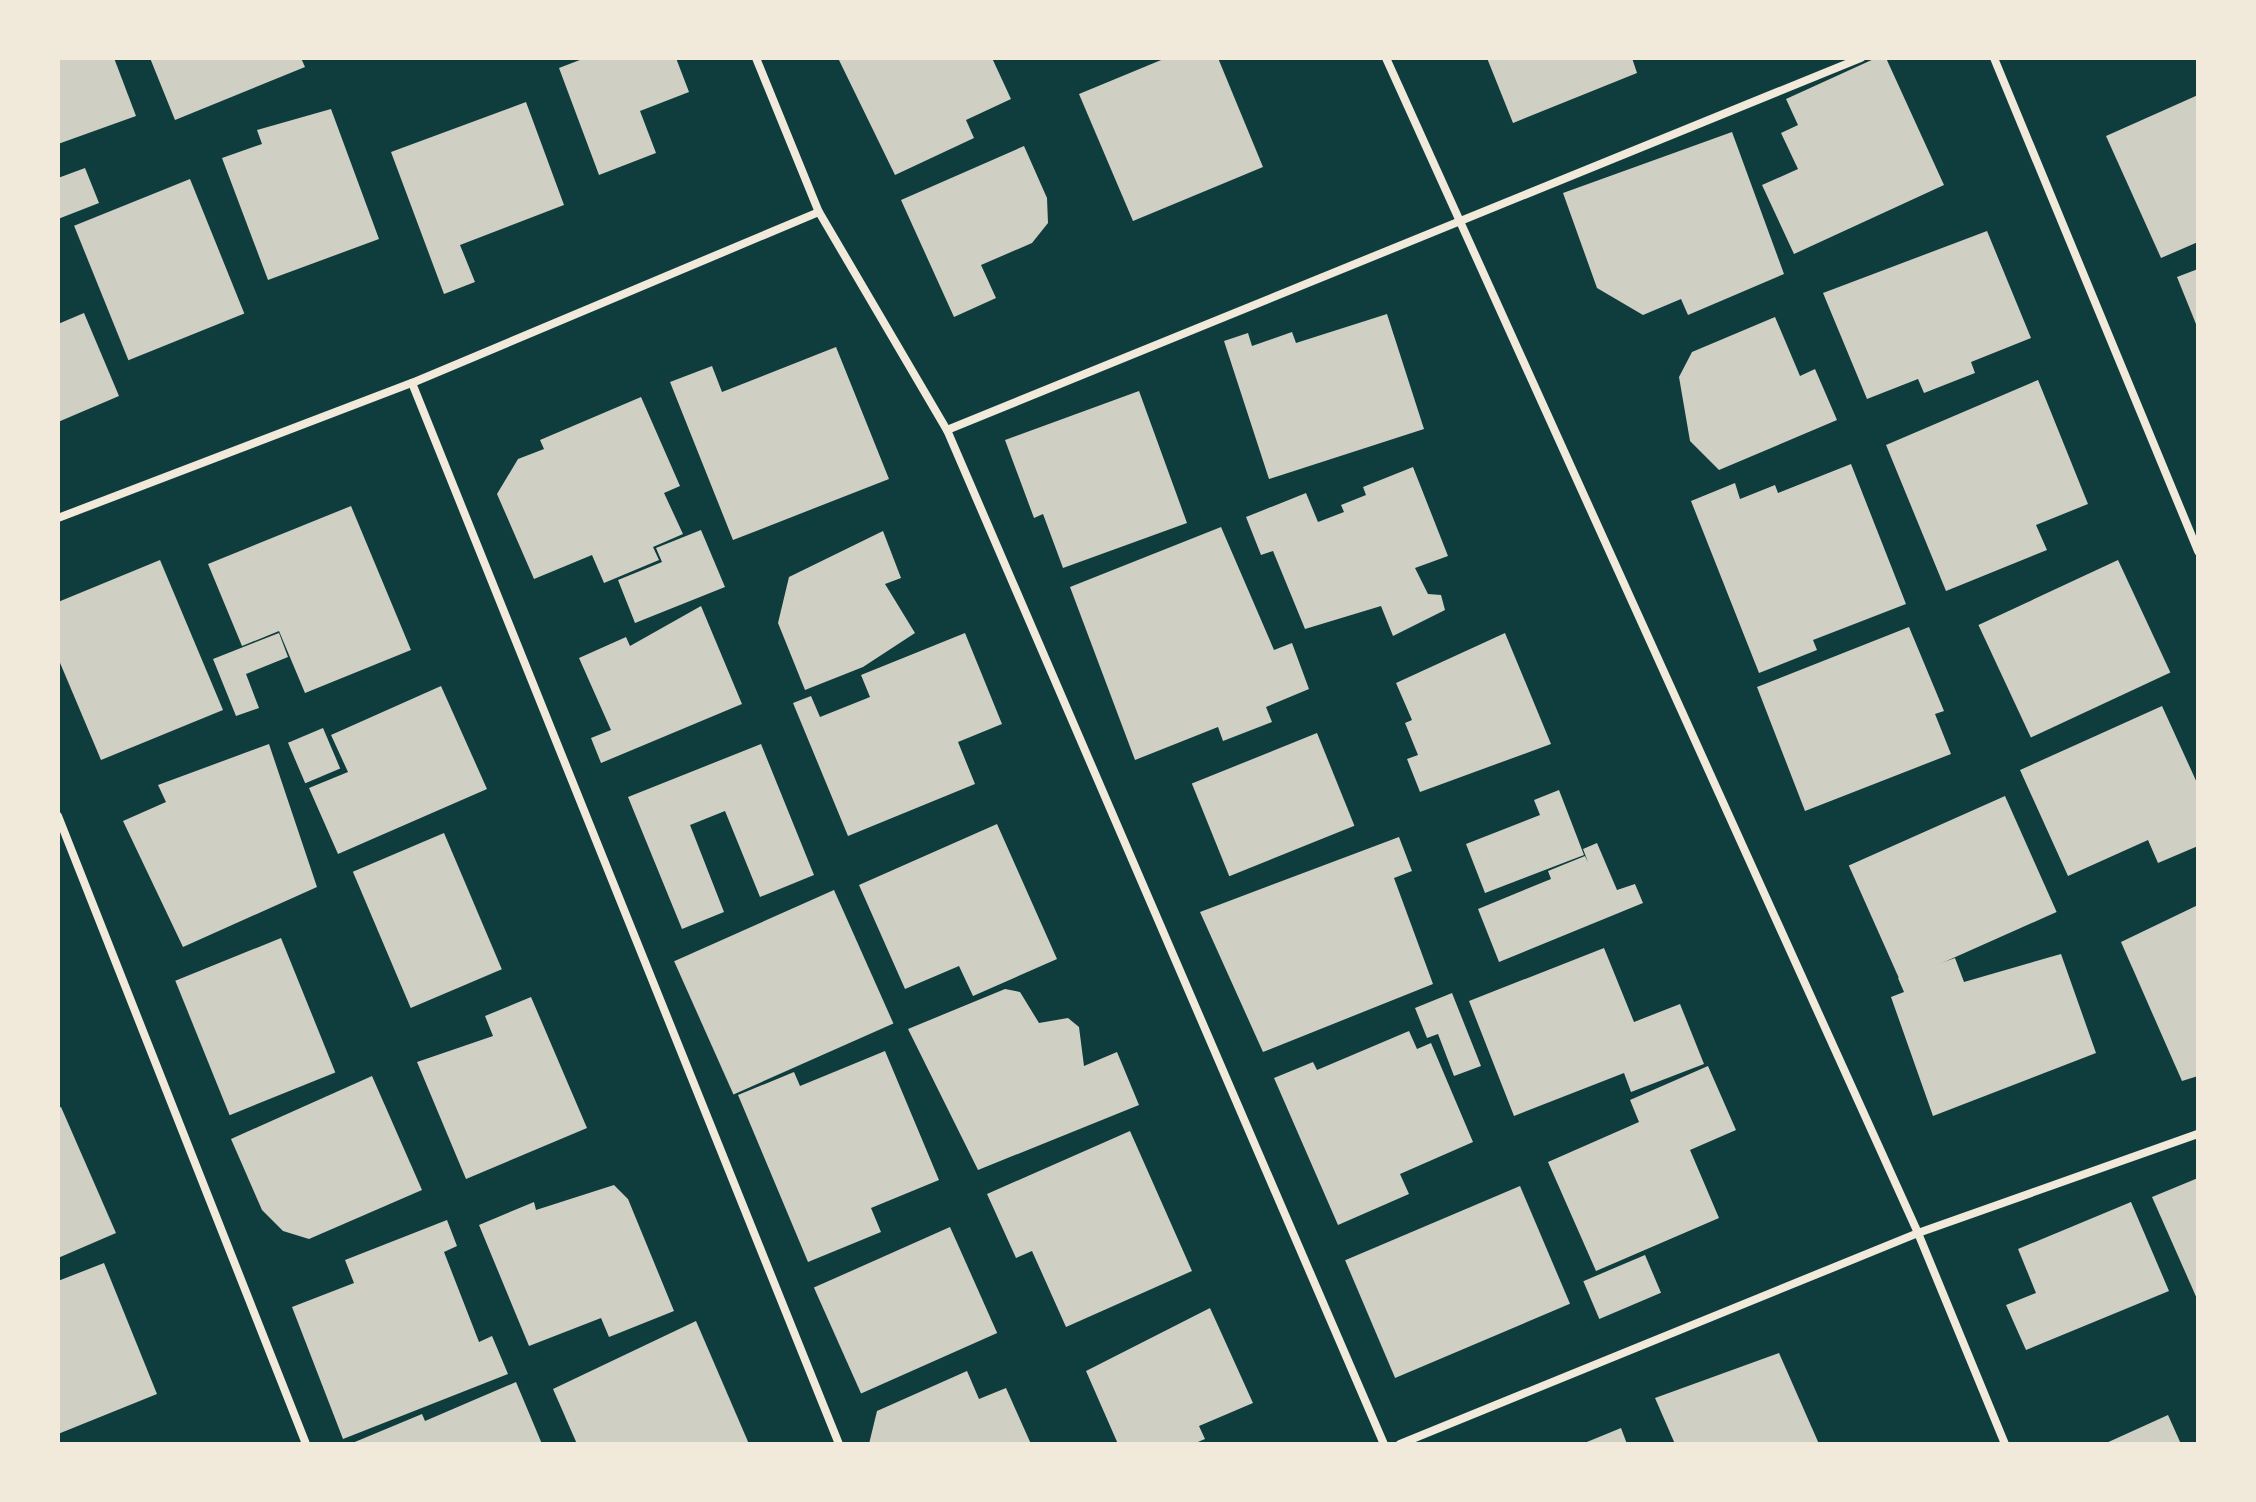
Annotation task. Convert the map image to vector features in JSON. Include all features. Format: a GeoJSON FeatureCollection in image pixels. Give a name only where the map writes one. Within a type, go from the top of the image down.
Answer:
{"type":"FeatureCollection","features":[{"type":"Feature","properties":{"kind":"street"},"geometry":{"type":"LineString","coordinates":[[756,58],[819,212],[947,430],[1384,1444]]}},
{"type":"Feature","properties":{"kind":"street"},"geometry":{"type":"LineString","coordinates":[[1386,58],[1458,226],[1918,1233],[2005,1444]]}},
{"type":"Feature","properties":{"kind":"street"},"geometry":{"type":"LineString","coordinates":[[947,430],[1458,226],[1861,58]]}},
{"type":"Feature","properties":{"kind":"street"},"geometry":{"type":"LineString","coordinates":[[1994,58],[2198,551]]}},
{"type":"Feature","properties":{"kind":"street"},"geometry":{"type":"LineString","coordinates":[[58,518],[412,383],[819,212]]}},
{"type":"Feature","properties":{"kind":"street"},"geometry":{"type":"LineString","coordinates":[[412,383],[839,1444]]}},
{"type":"Feature","properties":{"kind":"street"},"geometry":{"type":"LineString","coordinates":[[58,816],[306,1444]]}},
{"type":"Feature","properties":{"kind":"street"},"geometry":{"type":"LineString","coordinates":[[1400,1444],[1918,1233],[2198,1134]]}},
{"type":"Feature","properties":{"kind":"building"},"geometry":{"type":"Polygon","coordinates":[[[58,58],[114,58],[136,116],[58,144],[58,58]]]}},
{"type":"Feature","properties":{"kind":"building"},"geometry":{"type":"Polygon","coordinates":[[[150,58],[301,58],[305,67],[175,120],[150,58]]]}},
{"type":"Feature","properties":{"kind":"building"},"geometry":{"type":"Polygon","coordinates":[[[585,58],[676,58],[689,92],[640,111],[656,153],[599,175],[559,68],[585,58]]]}},
{"type":"Feature","properties":{"kind":"building"},"geometry":{"type":"Polygon","coordinates":[[[838,58],[992,58],[1011,99],[966,120],[974,138],[895,175],[838,58]]]}},
{"type":"Feature","properties":{"kind":"building"},"geometry":{"type":"Polygon","coordinates":[[[1166,58],[1218,58],[1263,167],[1133,221],[1079,94],[1166,58]]]}},
{"type":"Feature","properties":{"kind":"building"},"geometry":{"type":"Polygon","coordinates":[[[1487,58],[1632,58],[1637,73],[1513,123],[1487,58]]]}},
{"type":"Feature","properties":{"kind":"building"},"geometry":{"type":"Polygon","coordinates":[[[1876,58],[1886,58],[1944,185],[1794,254],[1762,185],[1798,169],[1781,133],[1798,125],[1786,99],[1876,58]]]}},
{"type":"Feature","properties":{"kind":"building"},"geometry":{"type":"Polygon","coordinates":[[[2198,95],[2198,242],[2161,258],[2106,136],[2198,95]]]}},
{"type":"Feature","properties":{"kind":"building"},"geometry":{"type":"Polygon","coordinates":[[[526,102],[564,205],[460,245],[475,282],[444,294],[391,152],[526,102]]]}},
{"type":"Feature","properties":{"kind":"building"},"geometry":{"type":"Polygon","coordinates":[[[331,109],[379,239],[268,280],[222,158],[262,144],[257,130],[331,109]]]}},
{"type":"Feature","properties":{"kind":"building"},"geometry":{"type":"Polygon","coordinates":[[[1732,132],[1784,274],[1688,315],[1681,299],[1643,315],[1597,288],[1563,193],[1732,132]]]}},
{"type":"Feature","properties":{"kind":"building"},"geometry":{"type":"Polygon","coordinates":[[[1024,146],[1047,198],[1048,223],[1032,243],[981,265],[996,298],[954,317],[901,200],[1024,146]]]}},
{"type":"Feature","properties":{"kind":"building"},"geometry":{"type":"Polygon","coordinates":[[[85,168],[99,203],[58,219],[58,178],[85,168]]]}},
{"type":"Feature","properties":{"kind":"building"},"geometry":{"type":"Polygon","coordinates":[[[190,179],[244,313],[128,360],[74,226],[190,179]]]}},
{"type":"Feature","properties":{"kind":"building"},"geometry":{"type":"Polygon","coordinates":[[[1987,231],[2031,338],[1971,362],[1975,373],[1924,393],[1918,379],[1867,399],[1823,293],[1987,231]]]}},
{"type":"Feature","properties":{"kind":"building"},"geometry":{"type":"Polygon","coordinates":[[[2198,269],[2198,329],[2177,277],[2198,269]]]}},
{"type":"Feature","properties":{"kind":"building"},"geometry":{"type":"Polygon","coordinates":[[[84,313],[119,396],[58,422],[58,324],[84,313]]]}},
{"type":"Feature","properties":{"kind":"building"},"geometry":{"type":"Polygon","coordinates":[[[1387,314],[1424,429],[1269,479],[1224,341],[1248,333],[1252,346],[1292,332],[1296,343],[1387,314]]]}},
{"type":"Feature","properties":{"kind":"building"},"geometry":{"type":"Polygon","coordinates":[[[1775,317],[1800,376],[1815,369],[1837,420],[1719,470],[1690,441],[1679,377],[1692,352],[1775,317]]]}},
{"type":"Feature","properties":{"kind":"building"},"geometry":{"type":"Polygon","coordinates":[[[836,347],[889,479],[733,540],[670,382],[712,366],[722,392],[836,347]]]}},
{"type":"Feature","properties":{"kind":"building"},"geometry":{"type":"Polygon","coordinates":[[[2038,380],[2088,504],[2036,525],[2047,550],[1946,591],[1886,445],[2038,380]]]}},
{"type":"Feature","properties":{"kind":"building"},"geometry":{"type":"Polygon","coordinates":[[[1139,391],[1187,523],[1063,568],[1043,514],[1034,518],[1005,440],[1139,391]]]}},
{"type":"Feature","properties":{"kind":"building"},"geometry":{"type":"Polygon","coordinates":[[[641,397],[680,486],[664,493],[683,534],[653,547],[659,560],[604,583],[592,555],[534,579],[497,494],[518,459],[544,449],[540,440],[641,397]]]}},
{"type":"Feature","properties":{"kind":"building"},"geometry":{"type":"Polygon","coordinates":[[[1851,464],[1906,604],[1813,640],[1817,650],[1759,673],[1691,501],[1735,483],[1740,499],[1775,485],[1778,493],[1851,464]]]}},
{"type":"Feature","properties":{"kind":"building"},"geometry":{"type":"Polygon","coordinates":[[[1413,467],[1448,556],[1415,568],[1428,594],[1441,595],[1445,610],[1393,636],[1381,606],[1305,629],[1273,551],[1261,555],[1246,517],[1306,493],[1318,522],[1344,512],[1341,505],[1366,495],[1363,487],[1413,467]]]}},
{"type":"Feature","properties":{"kind":"building"},"geometry":{"type":"Polygon","coordinates":[[[351,506],[411,650],[305,693],[279,631],[242,646],[208,564],[351,506]]]}},
{"type":"Feature","properties":{"kind":"building"},"geometry":{"type":"Polygon","coordinates":[[[1221,527],[1274,650],[1292,643],[1309,689],[1266,707],[1272,722],[1223,741],[1218,727],[1135,760],[1070,587],[1221,527]]]}},
{"type":"Feature","properties":{"kind":"building"},"geometry":{"type":"Polygon","coordinates":[[[701,530],[725,587],[635,623],[618,580],[662,562],[656,548],[701,530]]]}},
{"type":"Feature","properties":{"kind":"building"},"geometry":{"type":"Polygon","coordinates":[[[883,531],[901,578],[885,584],[915,633],[863,667],[805,690],[778,623],[789,577],[883,531]]]}},
{"type":"Feature","properties":{"kind":"building"},"geometry":{"type":"Polygon","coordinates":[[[160,560],[223,710],[101,760],[58,658],[58,602],[160,560]]]}},
{"type":"Feature","properties":{"kind":"building"},"geometry":{"type":"Polygon","coordinates":[[[2118,560],[2170,672],[2031,737],[1978,625],[2118,560]]]}},
{"type":"Feature","properties":{"kind":"building"},"geometry":{"type":"Polygon","coordinates":[[[701,606],[742,704],[601,763],[591,738],[611,730],[579,658],[626,637],[630,646],[701,606]]]}},
{"type":"Feature","properties":{"kind":"building"},"geometry":{"type":"Polygon","coordinates":[[[1909,627],[1944,711],[1935,714],[1951,754],[1805,811],[1757,687],[1909,627]]]}},
{"type":"Feature","properties":{"kind":"building"},"geometry":{"type":"Polygon","coordinates":[[[279,633],[288,657],[246,674],[259,708],[236,716],[213,659],[279,633]]]}},
{"type":"Feature","properties":{"kind":"building"},"geometry":{"type":"Polygon","coordinates":[[[965,633],[1002,724],[958,742],[975,784],[848,836],[793,703],[811,696],[820,717],[870,697],[861,675],[965,633]]]}},
{"type":"Feature","properties":{"kind":"building"},"geometry":{"type":"Polygon","coordinates":[[[1505,633],[1551,744],[1420,792],[1407,759],[1418,755],[1405,723],[1412,720],[1396,683],[1505,633]]]}},
{"type":"Feature","properties":{"kind":"building"},"geometry":{"type":"Polygon","coordinates":[[[441,686],[487,789],[338,854],[309,788],[348,772],[331,735],[441,686]]]}},
{"type":"Feature","properties":{"kind":"building"},"geometry":{"type":"Polygon","coordinates":[[[2162,706],[2198,785],[2198,846],[2158,863],[2148,840],[2068,876],[2020,770],[2162,706]]]}},
{"type":"Feature","properties":{"kind":"building"},"geometry":{"type":"Polygon","coordinates":[[[323,728],[340,769],[305,783],[288,743],[323,728]]]}},
{"type":"Feature","properties":{"kind":"building"},"geometry":{"type":"Polygon","coordinates":[[[1317,733],[1354,826],[1229,876],[1192,784],[1317,733]]]}},
{"type":"Feature","properties":{"kind":"building"},"geometry":{"type":"Polygon","coordinates":[[[269,744],[317,887],[183,947],[123,821],[166,802],[158,785],[269,744]]]}},
{"type":"Feature","properties":{"kind":"building"},"geometry":{"type":"Polygon","coordinates":[[[761,744],[814,875],[760,897],[725,811],[690,825],[724,912],[682,929],[628,797],[761,744]]]}},
{"type":"Feature","properties":{"kind":"building"},"geometry":{"type":"Polygon","coordinates":[[[1559,790],[1584,855],[1485,893],[1466,844],[1540,815],[1534,800],[1559,790]]]}},
{"type":"Feature","properties":{"kind":"building"},"geometry":{"type":"Polygon","coordinates":[[[2005,796],[2057,912],[1900,982],[1849,866],[2005,796]]]}},
{"type":"Feature","properties":{"kind":"building"},"geometry":{"type":"Polygon","coordinates":[[[997,824],[1057,959],[973,996],[959,966],[905,989],[859,885],[997,824]]]}},
{"type":"Feature","properties":{"kind":"building"},"geometry":{"type":"Polygon","coordinates":[[[444,833],[502,969],[411,1008],[353,872],[444,833]]]}},
{"type":"Feature","properties":{"kind":"building"},"geometry":{"type":"Polygon","coordinates":[[[1399,837],[1412,871],[1394,878],[1433,984],[1263,1052],[1200,912],[1399,837]]]}},
{"type":"Feature","properties":{"kind":"building"},"geometry":{"type":"Polygon","coordinates":[[[1597,843],[1617,890],[1635,884],[1643,903],[1499,962],[1478,909],[1551,879],[1548,871],[1585,856],[1588,862],[1583,849],[1597,843]]]}},
{"type":"Feature","properties":{"kind":"building"},"geometry":{"type":"Polygon","coordinates":[[[834,890],[893,1023],[734,1095],[674,961],[834,890]]]}},
{"type":"Feature","properties":{"kind":"building"},"geometry":{"type":"Polygon","coordinates":[[[2198,905],[2198,1076],[2182,1081],[2121,942],[2198,905]]]}},
{"type":"Feature","properties":{"kind":"building"},"geometry":{"type":"Polygon","coordinates":[[[281,938],[335,1072],[230,1115],[175,981],[281,938]]]}},
{"type":"Feature","properties":{"kind":"building"},"geometry":{"type":"Polygon","coordinates":[[[1604,948],[1634,1022],[1680,1004],[1704,1064],[1631,1092],[1624,1073],[1514,1116],[1469,1001],[1604,948]]]}},
{"type":"Feature","properties":{"kind":"building"},"geometry":{"type":"Polygon","coordinates":[[[2061,954],[2096,1053],[1933,1116],[1891,997],[1904,992],[1898,978],[1955,958],[1964,982],[2061,954]]]}},
{"type":"Feature","properties":{"kind":"building"},"geometry":{"type":"Polygon","coordinates":[[[1005,989],[1020,992],[1039,1023],[1068,1018],[1079,1027],[1084,1066],[1117,1052],[1139,1105],[978,1170],[908,1029],[1005,989]]]}},
{"type":"Feature","properties":{"kind":"building"},"geometry":{"type":"Polygon","coordinates":[[[1452,993],[1481,1066],[1454,1076],[1438,1034],[1427,1038],[1415,1008],[1452,993]]]}},
{"type":"Feature","properties":{"kind":"building"},"geometry":{"type":"Polygon","coordinates":[[[531,997],[587,1128],[466,1179],[417,1062],[493,1036],[485,1016],[531,997]]]}},
{"type":"Feature","properties":{"kind":"building"},"geometry":{"type":"Polygon","coordinates":[[[1409,1031],[1417,1049],[1431,1043],[1473,1142],[1400,1174],[1409,1194],[1338,1225],[1274,1078],[1313,1062],[1317,1070],[1409,1031]]]}},
{"type":"Feature","properties":{"kind":"building"},"geometry":{"type":"Polygon","coordinates":[[[885,1051],[939,1180],[871,1208],[881,1232],[808,1262],[738,1095],[794,1072],[800,1086],[885,1051]]]}},
{"type":"Feature","properties":{"kind":"building"},"geometry":{"type":"Polygon","coordinates":[[[1708,1066],[1736,1130],[1690,1150],[1719,1218],[1596,1271],[1548,1162],[1639,1122],[1630,1100],[1708,1066]]]}},
{"type":"Feature","properties":{"kind":"building"},"geometry":{"type":"Polygon","coordinates":[[[372,1076],[422,1190],[309,1239],[283,1231],[262,1210],[231,1139],[372,1076]]]}},
{"type":"Feature","properties":{"kind":"building"},"geometry":{"type":"Polygon","coordinates":[[[61,1107],[116,1233],[58,1258],[58,1108],[61,1107]]]}},
{"type":"Feature","properties":{"kind":"building"},"geometry":{"type":"Polygon","coordinates":[[[1130,1131],[1192,1271],[1066,1327],[1032,1251],[1016,1258],[987,1194],[1130,1131]]]}},
{"type":"Feature","properties":{"kind":"building"},"geometry":{"type":"Polygon","coordinates":[[[2198,1178],[2198,1301],[2152,1197],[2198,1178]]]}},
{"type":"Feature","properties":{"kind":"building"},"geometry":{"type":"Polygon","coordinates":[[[614,1185],[628,1199],[674,1311],[609,1337],[601,1318],[529,1346],[479,1225],[534,1202],[536,1210],[614,1185]]]}},
{"type":"Feature","properties":{"kind":"building"},"geometry":{"type":"Polygon","coordinates":[[[1520,1186],[1570,1304],[1395,1378],[1345,1260],[1520,1186]]]}},
{"type":"Feature","properties":{"kind":"building"},"geometry":{"type":"Polygon","coordinates":[[[2131,1202],[2169,1291],[2026,1350],[2006,1305],[2036,1293],[2018,1249],[2131,1202]]]}},
{"type":"Feature","properties":{"kind":"building"},"geometry":{"type":"Polygon","coordinates":[[[447,1220],[457,1246],[444,1252],[479,1342],[492,1336],[508,1374],[343,1439],[292,1307],[354,1283],[345,1260],[447,1220]]]}},
{"type":"Feature","properties":{"kind":"building"},"geometry":{"type":"Polygon","coordinates":[[[950,1227],[997,1333],[861,1394],[814,1288],[950,1227]]]}},
{"type":"Feature","properties":{"kind":"building"},"geometry":{"type":"Polygon","coordinates":[[[1645,1255],[1661,1293],[1599,1319],[1583,1281],[1645,1255]]]}},
{"type":"Feature","properties":{"kind":"building"},"geometry":{"type":"Polygon","coordinates":[[[104,1263],[157,1394],[58,1434],[58,1281],[104,1263]]]}},
{"type":"Feature","properties":{"kind":"building"},"geometry":{"type":"Polygon","coordinates":[[[1210,1308],[1253,1403],[1199,1426],[1205,1439],[1193,1444],[1118,1444],[1086,1371],[1210,1308]]]}},
{"type":"Feature","properties":{"kind":"building"},"geometry":{"type":"Polygon","coordinates":[[[696,1321],[749,1444],[577,1444],[553,1389],[696,1321]]]}},
{"type":"Feature","properties":{"kind":"building"},"geometry":{"type":"Polygon","coordinates":[[[1779,1353],[1819,1444],[1675,1444],[1655,1398],[1779,1353]]]}},
{"type":"Feature","properties":{"kind":"building"},"geometry":{"type":"Polygon","coordinates":[[[967,1371],[979,1399],[1006,1388],[1031,1444],[869,1444],[877,1411],[967,1371]]]}},
{"type":"Feature","properties":{"kind":"building"},"geometry":{"type":"Polygon","coordinates":[[[516,1382],[542,1444],[350,1444],[422,1414],[425,1421],[516,1382]]]}},
{"type":"Feature","properties":{"kind":"building"},"geometry":{"type":"Polygon","coordinates":[[[2168,1415],[2181,1444],[2104,1444],[2168,1415]]]}},
{"type":"Feature","properties":{"kind":"building"},"geometry":{"type":"Polygon","coordinates":[[[1621,1428],[1627,1444],[1582,1444],[1621,1428]]]}}]}
